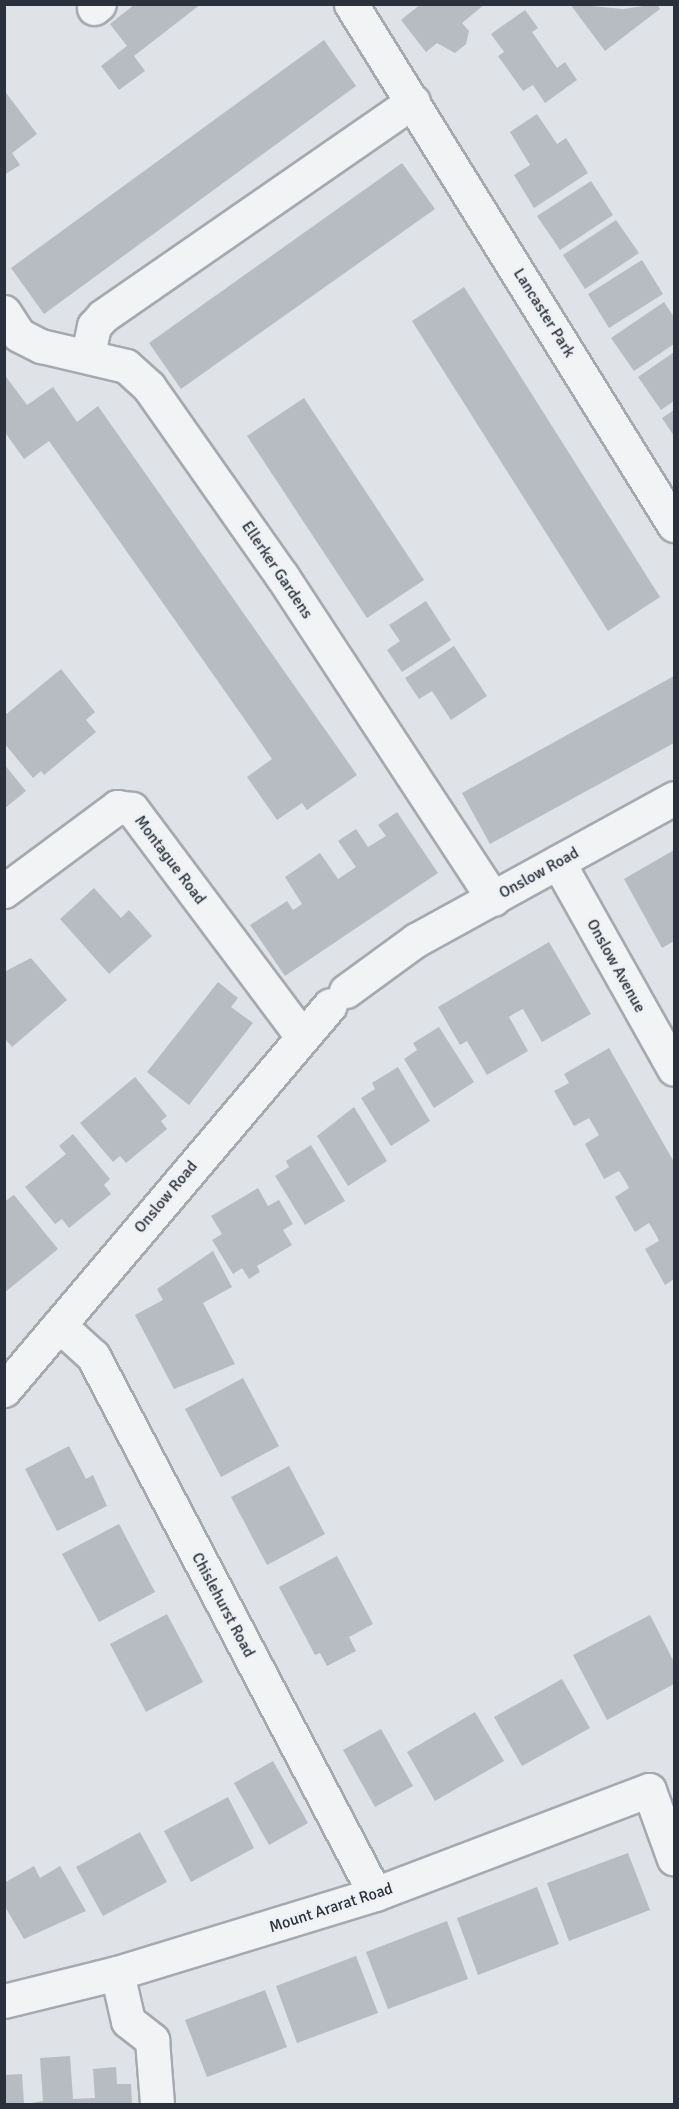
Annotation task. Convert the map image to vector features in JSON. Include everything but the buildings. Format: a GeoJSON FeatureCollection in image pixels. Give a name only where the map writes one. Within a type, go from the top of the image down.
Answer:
{"type":"FeatureCollection","features":[{"type":"Feature","properties":{"kind":"street","name":"Lancaster Park"},"geometry":{"type":"LineString","coordinates":[[351,4],[675,525]]}},
{"type":"Feature","properties":{"kind":"street"},"geometry":{"type":"LineString","coordinates":[[88,354],[94,326],[103,316],[413,101]]}},
{"type":"Feature","properties":{"kind":"street","name":"Ellerker Gardens"},"geometry":{"type":"LineString","coordinates":[[4,312],[19,335],[41,346],[88,354],[126,366],[155,396],[282,576],[493,899]]}},
{"type":"Feature","properties":{"kind":"street","name":"Onslow Road"},"geometry":{"type":"LineString","coordinates":[[4,1390],[301,1035],[338,998],[416,940],[675,798]]}},
{"type":"Feature","properties":{"kind":"street","name":"Montague Road"},"geometry":{"type":"LineString","coordinates":[[4,891],[117,807],[132,809],[301,1035]]}},
{"type":"Feature","properties":{"kind":"street","name":"Onslow Avenue"},"geometry":{"type":"LineString","coordinates":[[558,862],[675,1069]]}},
{"type":"Feature","properties":{"kind":"street","name":"Chislehurst Road"},"geometry":{"type":"LineString","coordinates":[[59,1325],[93,1356],[375,1894]]}},
{"type":"Feature","properties":{"kind":"street","name":"Mount Ararat Road"},"geometry":{"type":"LineString","coordinates":[[4,2001],[117,1973],[375,1894],[649,1790],[675,1859]]}},
{"type":"Feature","properties":{"kind":"street"},"geometry":{"type":"LineString","coordinates":[[117,1973],[128,2021],[153,2040],[157,2104]]}}]}
